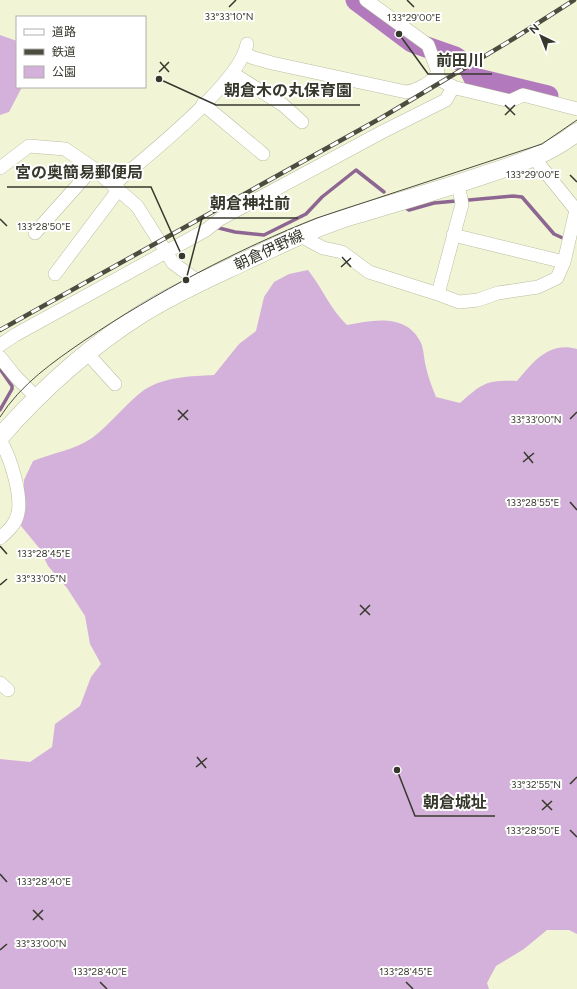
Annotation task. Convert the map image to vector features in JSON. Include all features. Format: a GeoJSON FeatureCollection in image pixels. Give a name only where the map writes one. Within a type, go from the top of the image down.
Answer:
{"type":"FeatureCollection","features":[{"type":"Feature","properties":{"kind":"main road","name":"朝倉伊野線"},"geometry":{"type":"LineString","coordinates":[[0,439],[36,397],[87,353],[144,313],[199,282],[299,235],[343,219],[458,184],[534,158],[560,146],[577,132]]}},
{"type":"Feature","properties":{"kind":"street"},"geometry":{"type":"LineString","coordinates":[[55,274],[116,187],[203,104],[232,73],[246,49],[254,58],[272,63],[406,92],[414,91],[436,78],[438,72],[429,48],[366,0]]}},
{"type":"Feature","properties":{"kind":"street"},"geometry":{"type":"LineString","coordinates":[[232,73],[282,105],[302,122]]}},
{"type":"Feature","properties":{"kind":"street"},"geometry":{"type":"LineString","coordinates":[[436,78],[453,87],[510,101],[523,96],[577,109]]}},
{"type":"Feature","properties":{"kind":"street"},"geometry":{"type":"LineString","coordinates":[[0,345],[164,249],[206,230],[220,219],[384,131],[446,100],[453,87]]}},
{"type":"Feature","properties":{"kind":"street"},"geometry":{"type":"LineString","coordinates":[[203,104],[263,154]]}},
{"type":"Feature","properties":{"kind":"street"},"geometry":{"type":"LineString","coordinates":[[0,168],[24,149],[33,145],[64,149],[93,168],[137,206],[173,263],[199,282]]}},
{"type":"Feature","properties":{"kind":"street"},"geometry":{"type":"LineString","coordinates":[[299,235],[323,248],[342,252],[369,272],[459,302],[478,300],[498,293],[538,287],[557,278],[572,245],[577,209],[534,158]]}},
{"type":"Feature","properties":{"kind":"street"},"geometry":{"type":"LineString","coordinates":[[36,233],[93,168]]}},
{"type":"Feature","properties":{"kind":"street"},"geometry":{"type":"LineString","coordinates":[[438,294],[462,204],[458,184]]}},
{"type":"Feature","properties":{"kind":"street"},"geometry":{"type":"LineString","coordinates":[[453,235],[564,262]]}},
{"type":"Feature","properties":{"kind":"street"},"geometry":{"type":"LineString","coordinates":[[87,353],[115,384]]}},
{"type":"Feature","properties":{"kind":"street"},"geometry":{"type":"LineString","coordinates":[[0,357],[16,377],[36,397]]}},
{"type":"Feature","properties":{"kind":"street"},"geometry":{"type":"LineString","coordinates":[[0,439],[6,449],[13,471],[18,512],[15,523],[0,538]]}},
{"type":"Feature","properties":{"kind":"green space"},"geometry":{"type":"Polygon","coordinates":[[[0,35],[16,41],[16,88],[21,88],[9,112],[0,115],[0,35]]]}},
{"type":"Feature","properties":{"kind":"green space"},"geometry":{"type":"Polygon","coordinates":[[[308,270],[331,306],[347,325],[368,321],[388,321],[407,327],[415,333],[422,346],[425,364],[436,397],[460,403],[474,391],[491,382],[517,381],[536,360],[550,351],[567,347],[577,349],[577,934],[569,930],[547,930],[524,949],[496,966],[487,983],[489,989],[0,989],[0,759],[30,762],[52,747],[55,724],[80,706],[91,677],[101,664],[90,644],[85,616],[67,588],[48,566],[40,549],[21,526],[24,501],[24,480],[33,461],[78,446],[92,438],[144,390],[160,382],[178,378],[214,375],[239,344],[256,331],[264,297],[274,282],[289,274],[308,270]]]}},
{"type":"Feature","properties":{"kind":"waterway"},"geometry":{"type":"LineString","coordinates":[[356,0],[412,42],[455,57],[464,63]]}},
{"type":"Feature","properties":{"kind":"waterway"},"geometry":{"type":"LineString","coordinates":[[470,70],[474,78],[548,96]]}},
{"type":"Feature","properties":{"kind":"waterway"},"geometry":{"type":"LineString","coordinates":[[215,227],[235,232],[264,235],[306,214],[322,197],[356,170],[384,192]]}},
{"type":"Feature","properties":{"kind":"waterway"},"geometry":{"type":"LineString","coordinates":[[469,200],[513,196],[522,197],[554,234],[567,240]]}},
{"type":"Feature","properties":{"kind":"waterway"},"geometry":{"type":"LineString","coordinates":[[406,208],[409,210],[434,203],[456,201]]}},
{"type":"Feature","properties":{"kind":"waterway"},"geometry":{"type":"LineString","coordinates":[[0,369],[12,386],[12,389],[0,410]]}},
{"type":"Feature","properties":{"kind":"tram line"},"geometry":{"type":"LineString","coordinates":[[0,417],[8,405],[38,374],[85,340],[140,305],[227,258],[287,230],[317,218],[542,144],[577,120]]}},
{"type":"Feature","properties":{"kind":"railway"},"geometry":{"type":"LineString","coordinates":[[0,330],[381,118],[513,39],[574,0]]}},
{"type":"Feature","properties":{"kind":"place","name":"前田川"},"geometry":{"type":"Point","coordinates":[399,34]}},
{"type":"Feature","properties":{"kind":"place","name":"朝倉木の丸保育園"},"geometry":{"type":"Point","coordinates":[159,79]}},
{"type":"Feature","properties":{"kind":"place","name":"宮の奥簡易郵便局"},"geometry":{"type":"Point","coordinates":[182,256]}},
{"type":"Feature","properties":{"kind":"place","name":"朝倉神社前"},"geometry":{"type":"Point","coordinates":[186,280]}},
{"type":"Feature","properties":{"kind":"place","name":"朝倉城址"},"geometry":{"type":"Point","coordinates":[397,770]}}]}
